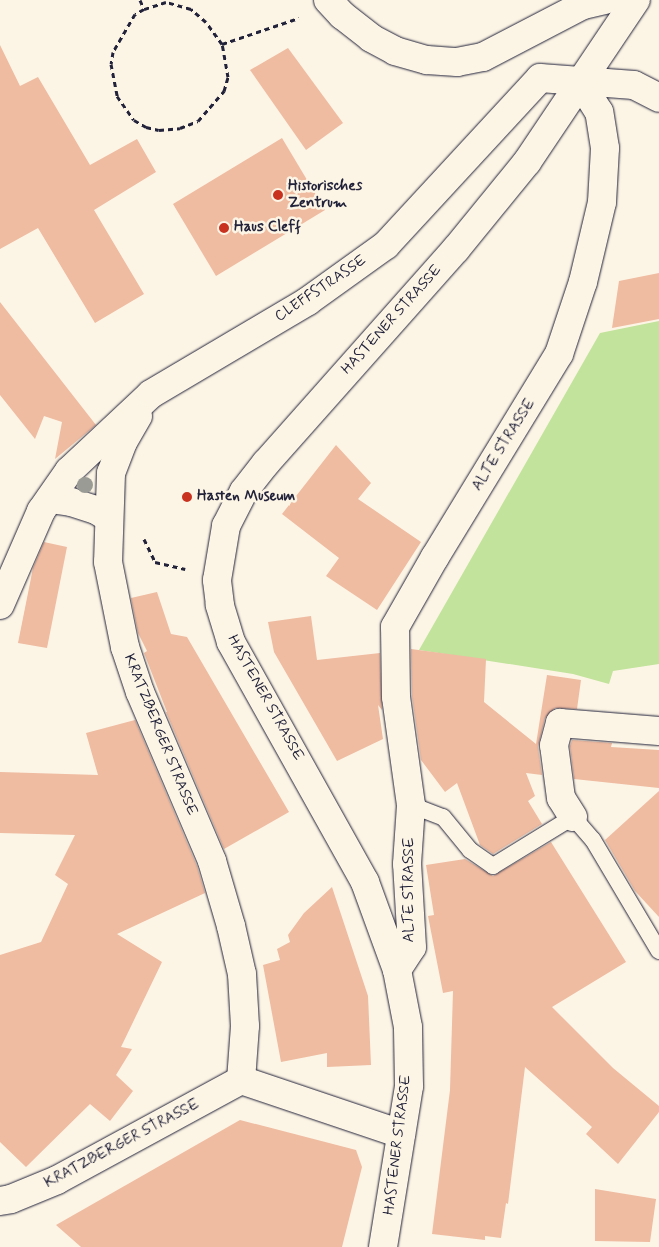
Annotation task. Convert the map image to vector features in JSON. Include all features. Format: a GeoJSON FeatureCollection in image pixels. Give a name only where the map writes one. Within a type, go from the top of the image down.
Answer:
{"type":"FeatureCollection","features":[{"type":"Feature","properties":{"kind":"street"},"geometry":{"type":"LineString","coordinates":[[330,2],[371,38],[395,51],[426,60],[458,62],[483,57],[583,5],[606,0]]}},
{"type":"Feature","properties":{"kind":"street","name":"HASTENER STRASSE"},"geometry":{"type":"LineString","coordinates":[[383,1247],[409,1086],[408,1027],[397,970],[365,882],[231,642],[220,605],[217,580],[226,526],[244,491],[310,412],[456,249],[527,162],[636,0]]}},
{"type":"Feature","properties":{"kind":"street","name":"CLEFFSTRASSE"},"geometry":{"type":"LineString","coordinates":[[0,605],[42,511],[69,471],[151,394],[308,301],[386,245],[540,78],[580,81]]}},
{"type":"Feature","properties":{"kind":"street"},"geometry":{"type":"LineString","coordinates":[[580,81],[634,85],[659,98]]}},
{"type":"Feature","properties":{"kind":"street","name":"ALTE STRASSE"},"geometry":{"type":"LineString","coordinates":[[397,970],[412,947],[407,864],[411,805],[396,697],[395,627],[434,557],[560,354],[584,282],[602,202],[606,148],[599,112],[580,81]]}},
{"type":"Feature","properties":{"kind":"street","name":"KRATZBERGER STRASSE"},"geometry":{"type":"LineString","coordinates":[[0,1201],[11,1199],[57,1180],[241,1080],[245,1026],[242,974],[231,926],[212,861],[140,692],[125,647],[108,562],[111,473],[123,442],[151,394]]}},
{"type":"Feature","properties":{"kind":"street"},"geometry":{"type":"LineString","coordinates":[[50,499],[72,502],[96,510],[109,518]]}},
{"type":"Feature","properties":{"kind":"street"},"geometry":{"type":"LineString","coordinates":[[573,817],[561,798],[554,745],[560,722],[650,730]]}},
{"type":"Feature","properties":{"kind":"street"},"geometry":{"type":"LineString","coordinates":[[241,1080],[401,1134]]}},
{"type":"Feature","properties":{"kind":"lane"},"geometry":{"type":"LineString","coordinates":[[411,805],[443,817],[470,850],[493,866],[573,817],[593,840],[659,952]]}},
{"type":"Feature","properties":{"kind":"path"},"geometry":{"type":"LineString","coordinates":[[140,0],[144,9]]}},
{"type":"Feature","properties":{"kind":"path"},"geometry":{"type":"LineString","coordinates":[[166,2],[191,9],[206,22],[222,44],[228,77],[224,92],[198,121],[180,128],[159,130],[146,127],[134,120],[117,96],[111,64],[113,52],[122,34],[136,14],[144,9],[166,2]]}},
{"type":"Feature","properties":{"kind":"path"},"geometry":{"type":"LineString","coordinates":[[222,44],[330,2]]}},
{"type":"Feature","properties":{"kind":"path"},"geometry":{"type":"LineString","coordinates":[[142,535],[155,562],[217,580]]}},
{"type":"Feature","properties":{"kind":"green space"},"geometry":{"type":"Polygon","coordinates":[[[659,321],[659,664],[613,671],[609,684],[573,674],[419,650],[600,333],[659,321]]]}},
{"type":"Feature","properties":{"kind":"building"},"geometry":{"type":"Polygon","coordinates":[[[0,45],[20,86],[38,77],[90,165],[137,139],[156,172],[94,210],[144,294],[95,323],[38,228],[0,249],[0,45]]]}},
{"type":"Feature","properties":{"kind":"building"},"geometry":{"type":"Polygon","coordinates":[[[288,48],[343,123],[306,150],[250,70],[288,48]]]}},
{"type":"Feature","properties":{"kind":"building"},"geometry":{"type":"Polygon","coordinates":[[[282,138],[325,210],[216,276],[173,204],[282,138]]]}},
{"type":"Feature","properties":{"kind":"building"},"geometry":{"type":"Polygon","coordinates":[[[659,273],[659,319],[612,328],[619,281],[659,273]]]}},
{"type":"Feature","properties":{"kind":"building"},"geometry":{"type":"Polygon","coordinates":[[[0,302],[96,425],[55,459],[62,422],[44,416],[35,439],[0,395],[0,302]]]}},
{"type":"Feature","properties":{"kind":"building"},"geometry":{"type":"Polygon","coordinates":[[[336,445],[371,483],[358,499],[421,542],[377,610],[326,576],[339,558],[282,514],[336,445]]]}},
{"type":"Feature","properties":{"kind":"building"},"geometry":{"type":"Polygon","coordinates":[[[44,542],[67,547],[47,648],[18,643],[33,568],[44,542]]]}},
{"type":"Feature","properties":{"kind":"building"},"geometry":{"type":"Polygon","coordinates":[[[157,592],[171,634],[187,637],[289,812],[224,849],[166,712],[144,653],[147,651],[138,633],[131,598],[157,592]]]}},
{"type":"Feature","properties":{"kind":"building"},"geometry":{"type":"Polygon","coordinates":[[[311,616],[317,660],[380,653],[382,710],[378,705],[383,739],[337,761],[274,652],[268,622],[311,616]]]}},
{"type":"Feature","properties":{"kind":"building"},"geometry":{"type":"Polygon","coordinates":[[[411,649],[486,659],[484,702],[536,744],[547,675],[581,680],[577,709],[555,708],[545,718],[538,747],[542,775],[526,773],[535,796],[528,801],[542,824],[493,854],[480,845],[457,783],[445,792],[421,760],[412,696],[411,649]]]}},
{"type":"Feature","properties":{"kind":"building"},"geometry":{"type":"Polygon","coordinates":[[[135,720],[197,866],[205,893],[117,934],[162,962],[121,1047],[132,1049],[116,1075],[133,1091],[110,1121],[90,1104],[26,1167],[0,1142],[0,955],[41,942],[68,884],[55,875],[75,835],[0,833],[0,772],[98,775],[86,733],[135,720]]]}},
{"type":"Feature","properties":{"kind":"building"},"geometry":{"type":"Polygon","coordinates":[[[572,740],[612,743],[611,747],[659,750],[659,788],[574,779],[570,746],[572,740]]]}},
{"type":"Feature","properties":{"kind":"building"},"geometry":{"type":"Polygon","coordinates":[[[659,791],[659,917],[635,891],[605,840],[659,791]]]}},
{"type":"Feature","properties":{"kind":"building"},"geometry":{"type":"Polygon","coordinates":[[[551,842],[626,962],[552,1007],[613,1068],[659,1106],[659,1112],[618,1164],[586,1134],[592,1127],[525,1067],[508,1204],[506,1203],[501,1238],[485,1236],[485,1240],[432,1234],[450,1090],[453,991],[443,993],[428,916],[434,915],[426,865],[465,859],[493,876],[551,842]]]}},
{"type":"Feature","properties":{"kind":"building"},"geometry":{"type":"Polygon","coordinates":[[[332,887],[368,996],[371,1065],[327,1067],[327,1053],[281,1062],[263,965],[280,960],[277,949],[290,942],[288,935],[304,913],[332,887]]]}},
{"type":"Feature","properties":{"kind":"building"},"geometry":{"type":"Polygon","coordinates":[[[240,1120],[356,1150],[362,1167],[342,1247],[81,1247],[56,1225],[240,1120]]]}},
{"type":"Feature","properties":{"kind":"building"},"geometry":{"type":"Polygon","coordinates":[[[595,1189],[656,1199],[650,1242],[595,1241],[595,1189]]]}},
{"type":"Feature","properties":{"kind":"place","name":"Historisches Zentrum"},"geometry":{"type":"Point","coordinates":[278,195]}},
{"type":"Feature","properties":{"kind":"place","name":"Haus Cleff"},"geometry":{"type":"Point","coordinates":[224,228]}},
{"type":"Feature","properties":{"kind":"place","name":"Hasten Museum"},"geometry":{"type":"Point","coordinates":[187,497]}}]}
